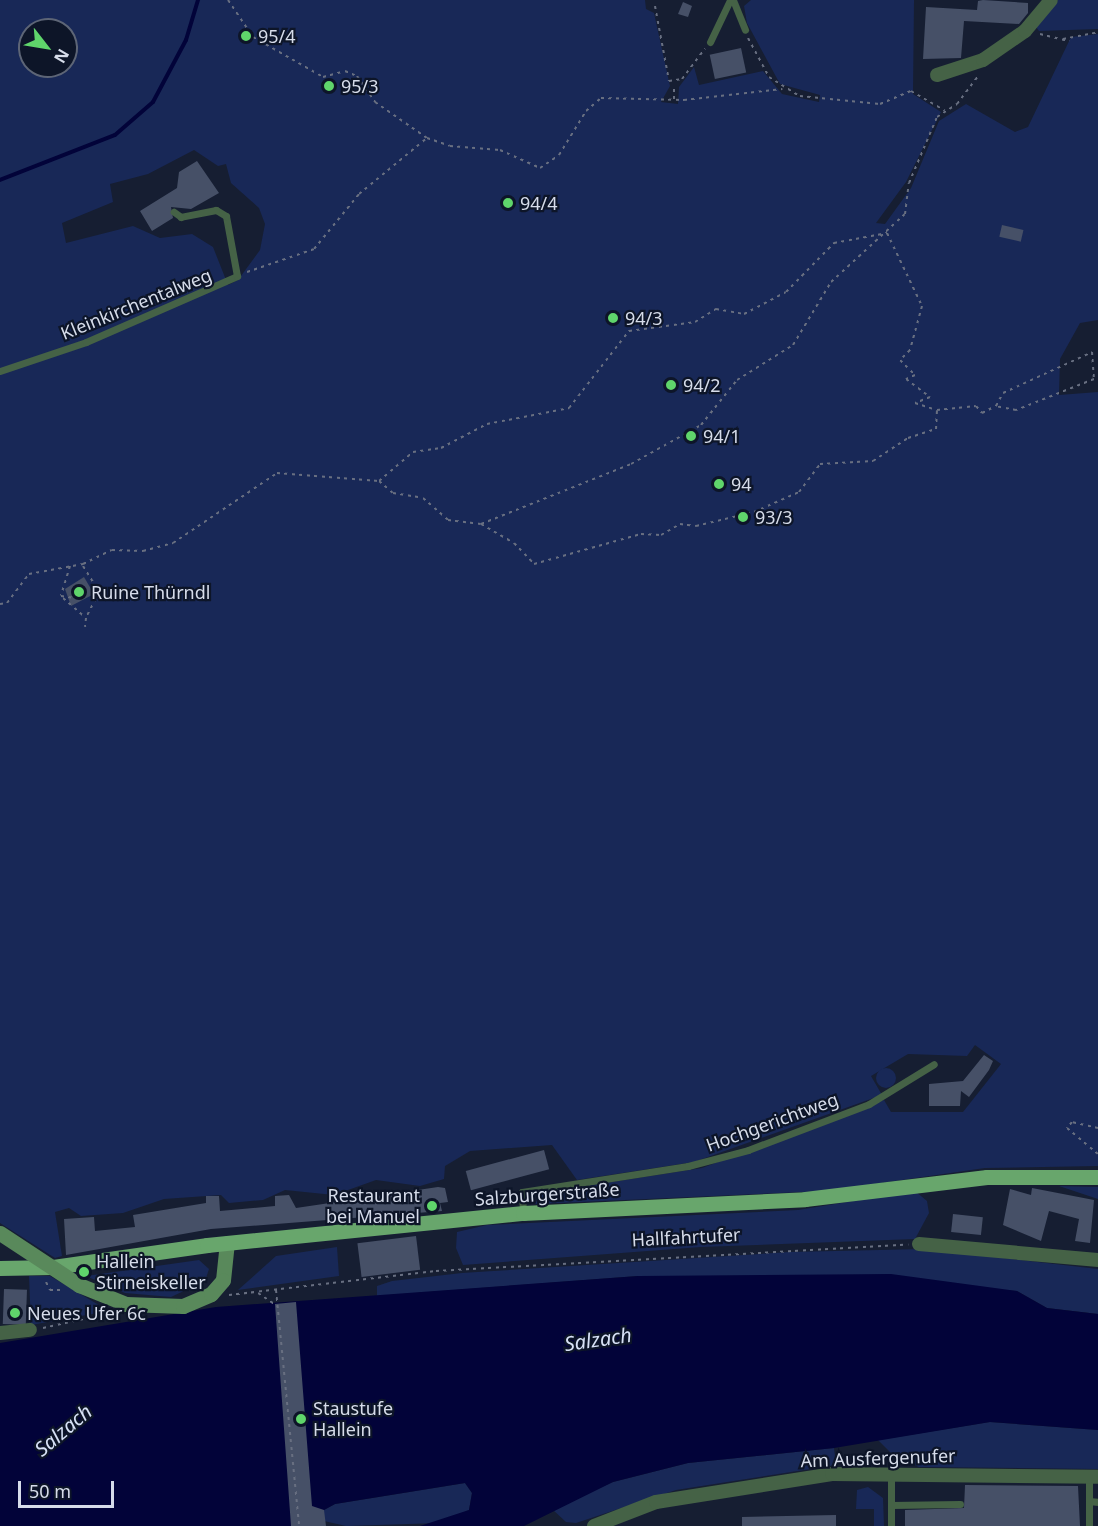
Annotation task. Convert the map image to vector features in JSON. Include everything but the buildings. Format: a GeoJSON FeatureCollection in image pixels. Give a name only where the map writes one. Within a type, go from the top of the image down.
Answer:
{"type":"FeatureCollection","features":[{"type":"Feature","properties":{"kind":"main road","name":"Salzburgerstraße"},"geometry":{"type":"LineString","coordinates":[[0,1268],[53,1267],[227,1243],[523,1213],[805,1199],[987,1177],[1098,1177]]}},
{"type":"Feature","properties":{"kind":"main road"},"geometry":{"type":"LineString","coordinates":[[0,1233],[73,1282],[126,1304],[183,1306],[211,1294],[223,1280],[227,1243]]}},
{"type":"Feature","properties":{"kind":"street"},"geometry":{"type":"LineString","coordinates":[[937,75],[983,60],[1025,31],[1051,0]]}},
{"type":"Feature","properties":{"kind":"street"},"geometry":{"type":"LineString","coordinates":[[920,1244],[1098,1260]]}},
{"type":"Feature","properties":{"kind":"street"},"geometry":{"type":"LineString","coordinates":[[0,1333],[30,1330]]}},
{"type":"Feature","properties":{"kind":"street","name":"Am Ausfergenufer"},"geometry":{"type":"LineString","coordinates":[[594,1526],[656,1502],[728,1487],[832,1474],[1094,1477]]}},
{"type":"Feature","properties":{"kind":"lane"},"geometry":{"type":"LineString","coordinates":[[731,0],[745,30]]}},
{"type":"Feature","properties":{"kind":"lane"},"geometry":{"type":"LineString","coordinates":[[710,42],[731,0]]}},
{"type":"Feature","properties":{"kind":"lane","name":"Kleinkirchentalweg"},"geometry":{"type":"LineString","coordinates":[[0,371],[86,342],[231,280],[239,268],[226,216],[216,210],[181,217],[174,212]]}},
{"type":"Feature","properties":{"kind":"lane","name":"Hochgerichtweg"},"geometry":{"type":"LineString","coordinates":[[523,1213],[522,1192],[688,1166],[748,1150],[869,1104],[933,1064]]}},
{"type":"Feature","properties":{"kind":"lane"},"geometry":{"type":"LineString","coordinates":[[891,1474],[891,1526]]}},
{"type":"Feature","properties":{"kind":"lane"},"geometry":{"type":"LineString","coordinates":[[1089,1526],[1089,1501],[1094,1477]]}},
{"type":"Feature","properties":{"kind":"lane"},"geometry":{"type":"LineString","coordinates":[[1089,1501],[1098,1502]]}},
{"type":"Feature","properties":{"kind":"lane"},"geometry":{"type":"LineString","coordinates":[[891,1505],[960,1504]]}},
{"type":"Feature","properties":{"kind":"path"},"geometry":{"type":"LineString","coordinates":[[228,0],[254,37],[323,77],[345,71],[357,76],[375,102],[427,138],[450,146],[500,150],[540,168],[559,155],[601,98],[674,99],[782,89],[859,104],[900,97],[911,91],[945,111]]}},
{"type":"Feature","properties":{"kind":"path"},"geometry":{"type":"LineString","coordinates":[[655,6],[669,81],[674,84]]}},
{"type":"Feature","properties":{"kind":"path"},"geometry":{"type":"LineString","coordinates":[[745,30],[760,63],[782,89]]}},
{"type":"Feature","properties":{"kind":"path"},"geometry":{"type":"LineString","coordinates":[[1025,31],[1069,41]]}},
{"type":"Feature","properties":{"kind":"path"},"geometry":{"type":"LineString","coordinates":[[1063,39],[1098,32]]}},
{"type":"Feature","properties":{"kind":"path"},"geometry":{"type":"LineString","coordinates":[[674,99],[674,84],[710,42]]}},
{"type":"Feature","properties":{"kind":"path"},"geometry":{"type":"LineString","coordinates":[[481,524],[631,464],[701,425],[737,380],[793,345],[831,282],[887,233],[905,214],[909,183],[937,117],[970,88],[983,60]]}},
{"type":"Feature","properties":{"kind":"path"},"geometry":{"type":"LineString","coordinates":[[231,280],[305,255],[320,244],[359,194],[427,138]]}},
{"type":"Feature","properties":{"kind":"path"},"geometry":{"type":"LineString","coordinates":[[887,233],[922,306],[910,350],[900,360],[915,375],[906,379],[930,398],[915,403],[938,410],[976,406],[982,413],[996,406],[1004,393],[1092,352],[1095,379],[1016,410],[996,406]]}},
{"type":"Feature","properties":{"kind":"path"},"geometry":{"type":"LineString","coordinates":[[379,481],[412,452],[441,448],[487,424],[569,408],[629,331],[695,322],[716,309],[744,314],[786,292],[834,243],[887,233]]}},
{"type":"Feature","properties":{"kind":"path"},"geometry":{"type":"LineString","coordinates":[[0,604],[7,603],[29,574],[83,564],[112,550],[143,551],[173,543],[277,473],[379,481],[393,493],[423,498],[448,520],[481,524],[514,543],[534,564],[641,534],[661,535],[680,524],[696,526],[754,512],[799,492],[820,464],[873,461],[908,438],[936,429],[938,410]]}},
{"type":"Feature","properties":{"kind":"path"},"geometry":{"type":"LineString","coordinates":[[83,564],[99,592],[86,618],[85,627]]}},
{"type":"Feature","properties":{"kind":"path"},"geometry":{"type":"LineString","coordinates":[[63,598],[70,567]]}},
{"type":"Feature","properties":{"kind":"path"},"geometry":{"type":"LineString","coordinates":[[63,598],[75,598],[84,590]]}},
{"type":"Feature","properties":{"kind":"path"},"geometry":{"type":"LineString","coordinates":[[63,598],[86,618]]}},
{"type":"Feature","properties":{"kind":"path"},"geometry":{"type":"LineString","coordinates":[[1098,1128],[1072,1122],[1067,1128],[1098,1154]]}},
{"type":"Feature","properties":{"kind":"path","name":"Hallfahrtufer"},"geometry":{"type":"LineString","coordinates":[[277,1306],[276,1290],[594,1260],[920,1244]]}},
{"type":"Feature","properties":{"kind":"path"},"geometry":{"type":"LineString","coordinates":[[258,1293],[277,1306],[298,1526]]}},
{"type":"Feature","properties":{"kind":"shaded area"},"geometry":{"type":"Polygon","coordinates":[[[0,0],[645,0],[646,9],[654,13],[670,86],[661,102],[678,104],[679,87],[694,67],[699,85],[763,71],[782,94],[819,102],[820,95],[780,84],[747,23],[744,6],[751,0],[914,0],[913,94],[941,112],[906,182],[876,223],[885,224],[911,188],[939,121],[966,104],[1015,132],[1028,127],[1071,37],[1098,34],[1098,320],[1080,323],[1060,359],[1059,395],[1098,392],[1098,1166],[985,1168],[826,1191],[535,1204],[541,1193],[702,1168],[884,1100],[891,1112],[963,1112],[1001,1064],[975,1045],[967,1056],[908,1054],[871,1076],[882,1095],[694,1162],[577,1180],[552,1145],[470,1151],[445,1166],[444,1179],[420,1186],[376,1180],[334,1195],[285,1190],[263,1200],[229,1203],[221,1195],[164,1199],[123,1213],[81,1216],[69,1208],[55,1212],[62,1256],[55,1258],[0,1223],[0,0]],[[194,150],[148,174],[110,184],[113,202],[62,223],[66,243],[133,226],[160,238],[192,234],[213,247],[228,285],[238,280],[260,250],[265,224],[259,208],[231,183],[226,164],[218,166],[194,150]]]}},
{"type":"Feature","properties":{"kind":"shaded area"},"geometry":{"type":"Polygon","coordinates":[[[1058,0],[1098,0],[1098,29],[1039,31],[1036,27],[1058,0]]]}},
{"type":"Feature","properties":{"kind":"shaded area"},"geometry":{"type":"Polygon","coordinates":[[[886,1068],[893,1071],[896,1078],[893,1085],[886,1088],[879,1085],[876,1078],[879,1071],[886,1068]]]}},
{"type":"Feature","properties":{"kind":"shaded area"},"geometry":{"type":"Polygon","coordinates":[[[1059,1186],[1098,1187],[1098,1199],[1059,1186]]]}},
{"type":"Feature","properties":{"kind":"shaded area"},"geometry":{"type":"Polygon","coordinates":[[[915,1191],[927,1201],[929,1213],[915,1239],[701,1247],[463,1265],[456,1248],[457,1232],[487,1225],[798,1210],[915,1191]]]}},
{"type":"Feature","properties":{"kind":"shaded area"},"geometry":{"type":"Polygon","coordinates":[[[337,1247],[339,1276],[238,1290],[276,1256],[337,1247]]]}},
{"type":"Feature","properties":{"kind":"shaded area"},"geometry":{"type":"Polygon","coordinates":[[[925,1249],[1098,1269],[1098,1314],[1047,1308],[1017,1291],[780,1276],[638,1276],[377,1296],[377,1286],[392,1281],[462,1273],[790,1252],[925,1249]]]}},
{"type":"Feature","properties":{"kind":"shaded area"},"geometry":{"type":"Polygon","coordinates":[[[199,1260],[209,1269],[205,1281],[171,1297],[125,1293],[86,1276],[199,1260]]]}},
{"type":"Feature","properties":{"kind":"shaded area"},"geometry":{"type":"Polygon","coordinates":[[[29,1276],[50,1276],[109,1311],[31,1325],[29,1276]]]}},
{"type":"Feature","properties":{"kind":"shaded area"},"geometry":{"type":"Polygon","coordinates":[[[990,1422],[1098,1430],[1098,1469],[919,1467],[895,1457],[878,1440],[990,1422]]]}},
{"type":"Feature","properties":{"kind":"shaded area"},"geometry":{"type":"Polygon","coordinates":[[[834,1448],[836,1465],[676,1490],[576,1523],[566,1522],[552,1509],[613,1482],[688,1463],[834,1448]]]}},
{"type":"Feature","properties":{"kind":"shaded area"},"geometry":{"type":"Polygon","coordinates":[[[465,1483],[472,1493],[469,1510],[440,1523],[346,1526],[324,1521],[324,1510],[335,1504],[465,1483]]]}},
{"type":"Feature","properties":{"kind":"shaded area"},"geometry":{"type":"Polygon","coordinates":[[[868,1487],[883,1498],[884,1526],[874,1526],[874,1509],[856,1509],[857,1490],[868,1487]]]}},
{"type":"Feature","properties":{"kind":"water","name":"Salzach"},"geometry":{"type":"Polygon","coordinates":[[[891,1274],[1017,1291],[1047,1308],[1098,1314],[1098,1430],[990,1422],[834,1448],[688,1463],[613,1482],[524,1526],[420,1526],[469,1510],[472,1493],[465,1483],[335,1504],[324,1510],[324,1526],[0,1526],[0,1343],[216,1307],[638,1276],[891,1274]]]}},
{"type":"Feature","properties":{"kind":"waterway"},"geometry":{"type":"LineString","coordinates":[[0,180],[115,135],[153,102],[186,40],[198,0]]}},
{"type":"Feature","properties":{"kind":"place","name":"95/4"},"geometry":{"type":"Point","coordinates":[246,36]}},
{"type":"Feature","properties":{"kind":"place","name":"95/3"},"geometry":{"type":"Point","coordinates":[329,86]}},
{"type":"Feature","properties":{"kind":"place","name":"94/4"},"geometry":{"type":"Point","coordinates":[508,203]}},
{"type":"Feature","properties":{"kind":"place","name":"94/3"},"geometry":{"type":"Point","coordinates":[613,318]}},
{"type":"Feature","properties":{"kind":"place","name":"94/2"},"geometry":{"type":"Point","coordinates":[671,385]}},
{"type":"Feature","properties":{"kind":"place","name":"94/1"},"geometry":{"type":"Point","coordinates":[691,436]}},
{"type":"Feature","properties":{"kind":"place","name":"94"},"geometry":{"type":"Point","coordinates":[719,484]}},
{"type":"Feature","properties":{"kind":"place","name":"93/3"},"geometry":{"type":"Point","coordinates":[743,517]}},
{"type":"Feature","properties":{"kind":"place","name":"Ruine Thürndl"},"geometry":{"type":"Point","coordinates":[79,592]}},
{"type":"Feature","properties":{"kind":"place","name":"Restaurant bei Manuel"},"geometry":{"type":"Point","coordinates":[432,1206]}},
{"type":"Feature","properties":{"kind":"place","name":"Hallein Stirneiskeller"},"geometry":{"type":"Point","coordinates":[84,1272]}},
{"type":"Feature","properties":{"kind":"place","name":"Neues Ufer 6c"},"geometry":{"type":"Point","coordinates":[15,1313]}},
{"type":"Feature","properties":{"kind":"place","name":"Staustufe Hallein"},"geometry":{"type":"Point","coordinates":[301,1419]}}]}
